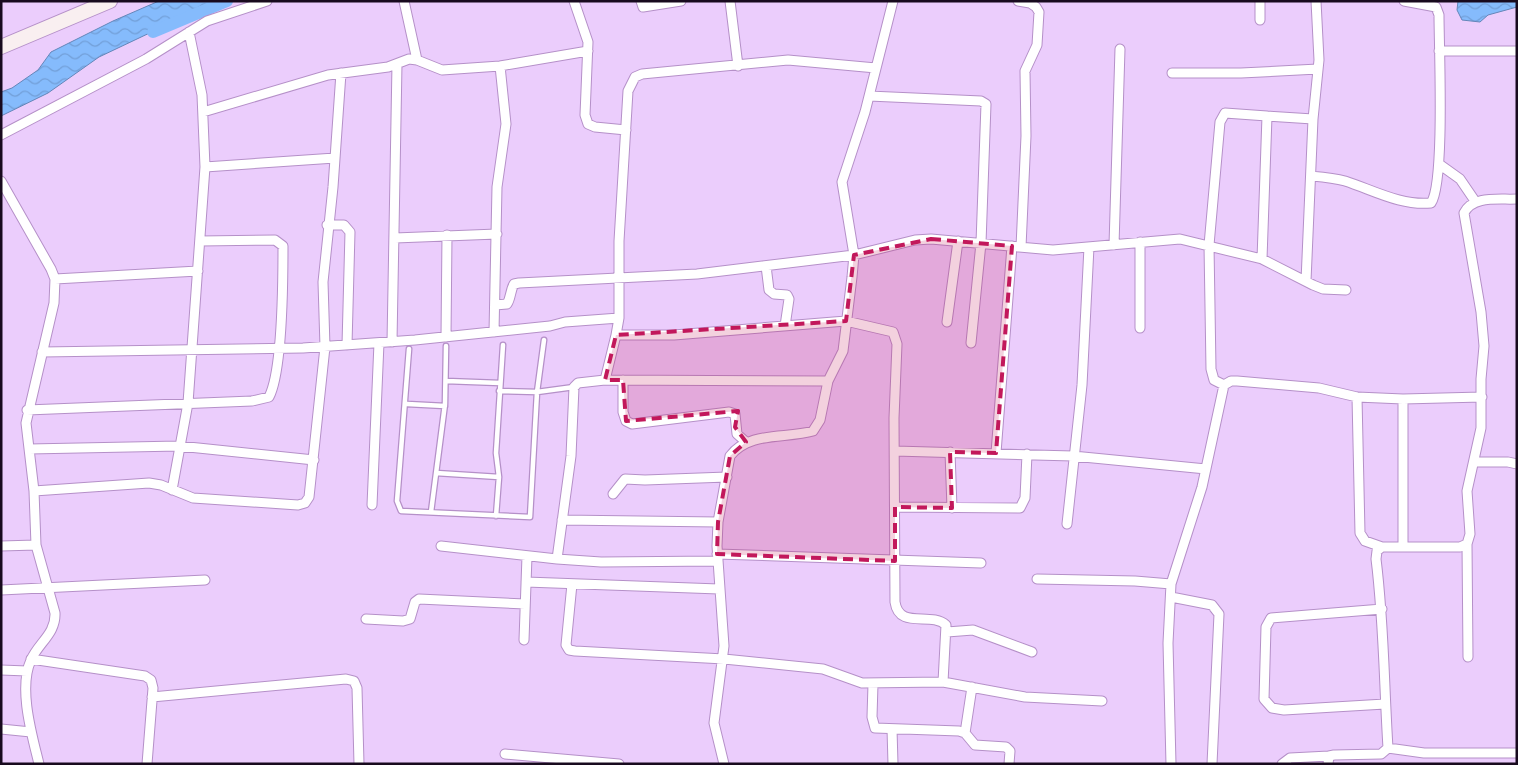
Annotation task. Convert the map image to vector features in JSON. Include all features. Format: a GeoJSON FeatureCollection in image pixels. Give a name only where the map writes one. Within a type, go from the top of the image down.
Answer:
{"type":"FeatureCollection","features":[{"type":"Feature","properties":{"kind":"main road"},"geometry":{"type":"LineString","coordinates":[[1,47],[110,1]]}},
{"type":"Feature","properties":{"kind":"street"},"geometry":{"type":"LineString","coordinates":[[1,135],[146,59],[207,21],[267,1]]}},
{"type":"Feature","properties":{"kind":"street"},"geometry":{"type":"LineString","coordinates":[[404,1],[417,60]]}},
{"type":"Feature","properties":{"kind":"street"},"geometry":{"type":"LineString","coordinates":[[574,1],[588,42],[585,115],[588,124],[595,127],[626,130]]}},
{"type":"Feature","properties":{"kind":"street"},"geometry":{"type":"LineString","coordinates":[[641,1],[643,7],[649,8],[681,1]]}},
{"type":"Feature","properties":{"kind":"street"},"geometry":{"type":"LineString","coordinates":[[730,1],[738,66]]}},
{"type":"Feature","properties":{"kind":"street"},"geometry":{"type":"LineString","coordinates":[[724,764],[714,723],[724,659],[717,557],[718,522],[730,456],[736,448],[746,442],[813,432],[820,420],[828,381],[843,350],[854,256],[842,182],[869,96],[893,1]]}},
{"type":"Feature","properties":{"kind":"street"},"geometry":{"type":"LineString","coordinates":[[996,452],[1017,247],[1026,136],[1024,71],[1037,45],[1039,12],[1030,3],[1018,1]]}},
{"type":"Feature","properties":{"kind":"street"},"geometry":{"type":"LineString","coordinates":[[1260,1],[1260,20]]}},
{"type":"Feature","properties":{"kind":"street"},"geometry":{"type":"LineString","coordinates":[[1306,282],[1313,119],[1318,69],[1316,1]]}},
{"type":"Feature","properties":{"kind":"street"},"geometry":{"type":"LineString","coordinates":[[1311,176],[1344,181],[1395,199],[1431,203],[1436,197],[1439,164],[1439,15],[1436,7],[1404,1]]}},
{"type":"Feature","properties":{"kind":"street"},"geometry":{"type":"LineString","coordinates":[[172,490],[188,403],[205,167],[202,95],[189,32]]}},
{"type":"Feature","properties":{"kind":"street"},"geometry":{"type":"LineString","coordinates":[[1114,245],[1120,49]]}},
{"type":"Feature","properties":{"kind":"street"},"geometry":{"type":"LineString","coordinates":[[1439,51],[1517,51]]}},
{"type":"Feature","properties":{"kind":"street"},"geometry":{"type":"LineString","coordinates":[[203,112],[341,73],[397,64],[409,59],[417,60],[442,70],[500,66],[588,52]]}},
{"type":"Feature","properties":{"kind":"street"},"geometry":{"type":"LineString","coordinates":[[605,380],[619,318],[618,278],[628,91],[635,77],[642,74],[788,60],[876,68]]}},
{"type":"Feature","properties":{"kind":"street"},"geometry":{"type":"LineString","coordinates":[[392,342],[397,64]]}},
{"type":"Feature","properties":{"kind":"street"},"geometry":{"type":"LineString","coordinates":[[494,332],[498,187],[506,124],[500,66]]}},
{"type":"Feature","properties":{"kind":"street"},"geometry":{"type":"LineString","coordinates":[[1172,73],[1241,73],[1318,69]]}},
{"type":"Feature","properties":{"kind":"street"},"geometry":{"type":"LineString","coordinates":[[34,491],[149,483],[161,485],[193,498],[298,505],[305,503],[309,498],[326,347],[322,292],[341,73]]}},
{"type":"Feature","properties":{"kind":"street"},"geometry":{"type":"LineString","coordinates":[[869,96],[981,101],[986,104],[980,243],[971,343]]}},
{"type":"Feature","properties":{"kind":"street"},"geometry":{"type":"LineString","coordinates":[[1224,385],[1214,380],[1211,375],[1209,245],[1221,116],[1231,112],[1313,119]]}},
{"type":"Feature","properties":{"kind":"street"},"geometry":{"type":"LineString","coordinates":[[1262,259],[1267,116]]}},
{"type":"Feature","properties":{"kind":"street"},"geometry":{"type":"LineString","coordinates":[[205,167],[335,158]]}},
{"type":"Feature","properties":{"kind":"street"},"geometry":{"type":"LineString","coordinates":[[1439,164],[1460,179],[1475,201]]}},
{"type":"Feature","properties":{"kind":"street"},"geometry":{"type":"LineString","coordinates":[[1,182],[55,279],[54,303],[27,410],[26,423],[34,491],[36,545],[56,622],[31,659],[27,671],[27,716],[39,764]]}},
{"type":"Feature","properties":{"kind":"street"},"geometry":{"type":"LineString","coordinates":[[1468,657],[1467,544],[1470,534],[1467,491],[1481,428],[1483,334],[1464,221],[1468,206],[1475,201],[1517,199]]}},
{"type":"Feature","properties":{"kind":"street"},"geometry":{"type":"LineString","coordinates":[[328,225],[344,225],[350,232],[346,345]]}},
{"type":"Feature","properties":{"kind":"street"},"geometry":{"type":"LineString","coordinates":[[395,238],[496,234]]}},
{"type":"Feature","properties":{"kind":"street"},"geometry":{"type":"LineString","coordinates":[[446,235],[446,342]]}},
{"type":"Feature","properties":{"kind":"street"},"geometry":{"type":"LineString","coordinates":[[495,305],[507,304],[510,300],[511,288],[514,284],[519,283],[697,274],[854,256],[915,240],[931,239],[1053,250],[1180,239],[1262,259],[1323,289],[1346,290]]}},
{"type":"Feature","properties":{"kind":"street"},"geometry":{"type":"LineString","coordinates":[[27,410],[252,401],[268,397],[272,390],[279,348],[283,246],[275,240],[200,241]]}},
{"type":"Feature","properties":{"kind":"street"},"geometry":{"type":"LineString","coordinates":[[947,322],[958,241]]}},
{"type":"Feature","properties":{"kind":"street"},"geometry":{"type":"LineString","coordinates":[[1140,242],[1140,328]]}},
{"type":"Feature","properties":{"kind":"street"},"geometry":{"type":"LineString","coordinates":[[1067,524],[1082,385],[1089,248]]}},
{"type":"Feature","properties":{"kind":"street"},"geometry":{"type":"LineString","coordinates":[[766,266],[769,290],[774,294],[787,295],[789,298],[785,326]]}},
{"type":"Feature","properties":{"kind":"street"},"geometry":{"type":"LineString","coordinates":[[55,279],[198,271]]}},
{"type":"Feature","properties":{"kind":"street"},"geometry":{"type":"LineString","coordinates":[[42,352],[326,347],[392,342],[446,342],[494,332],[550,326],[565,322],[619,318]]}},
{"type":"Feature","properties":{"kind":"street"},"geometry":{"type":"LineString","coordinates":[[616,335],[661,335],[846,321],[893,332],[896,337],[896,608],[907,618],[942,622],[947,632],[943,682]]}},
{"type":"Feature","properties":{"kind":"street"},"geometry":{"type":"LineString","coordinates":[[372,505],[379,343]]}},
{"type":"Feature","properties":{"kind":"street"},"geometry":{"type":"LineString","coordinates":[[556,559],[571,456],[574,387],[578,382],[605,380],[828,381]]}},
{"type":"Feature","properties":{"kind":"street"},"geometry":{"type":"LineString","coordinates":[[623,380],[626,422],[632,424],[729,412],[735,414],[737,434],[746,442]]}},
{"type":"Feature","properties":{"kind":"street"},"geometry":{"type":"LineString","coordinates":[[1171,764],[1168,702],[1171,584],[1199,498],[1224,385],[1231,381],[1237,381],[1319,388],[1357,398],[1482,397]]}},
{"type":"Feature","properties":{"kind":"street"},"geometry":{"type":"LineString","coordinates":[[1357,398],[1360,533],[1365,541],[1382,547],[1403,548],[1460,547],[1467,544]]}},
{"type":"Feature","properties":{"kind":"street"},"geometry":{"type":"LineString","coordinates":[[1403,399],[1403,548]]}},
{"type":"Feature","properties":{"kind":"street"},"geometry":{"type":"LineString","coordinates":[[29,449],[179,446],[314,460]]}},
{"type":"Feature","properties":{"kind":"street"},"geometry":{"type":"LineString","coordinates":[[895,451],[996,452],[1073,456],[1206,469]]}},
{"type":"Feature","properties":{"kind":"street"},"geometry":{"type":"LineString","coordinates":[[950,452],[952,508]]}},
{"type":"Feature","properties":{"kind":"street"},"geometry":{"type":"LineString","coordinates":[[895,507],[1020,508],[1026,498],[1027,454]]}},
{"type":"Feature","properties":{"kind":"street"},"geometry":{"type":"LineString","coordinates":[[1474,462],[1508,462],[1517,464]]}},
{"type":"Feature","properties":{"kind":"street"},"geometry":{"type":"LineString","coordinates":[[613,494],[625,478],[645,480],[727,477]]}},
{"type":"Feature","properties":{"kind":"street"},"geometry":{"type":"LineString","coordinates":[[562,520],[718,522]]}},
{"type":"Feature","properties":{"kind":"street"},"geometry":{"type":"LineString","coordinates":[[1,546],[36,545]]}},
{"type":"Feature","properties":{"kind":"street"},"geometry":{"type":"LineString","coordinates":[[441,546],[600,562],[717,557],[981,564]]}},
{"type":"Feature","properties":{"kind":"street"},"geometry":{"type":"LineString","coordinates":[[1282,764],[1290,758],[1329,760],[1382,754],[1388,748],[1382,609],[1376,559],[1377,551],[1382,547]]}},
{"type":"Feature","properties":{"kind":"street"},"geometry":{"type":"LineString","coordinates":[[524,640],[527,556]]}},
{"type":"Feature","properties":{"kind":"street"},"geometry":{"type":"LineString","coordinates":[[1037,579],[1127,580],[1171,584]]}},
{"type":"Feature","properties":{"kind":"street"},"geometry":{"type":"LineString","coordinates":[[1,590],[47,586],[205,580]]}},
{"type":"Feature","properties":{"kind":"street"},"geometry":{"type":"LineString","coordinates":[[526,582],[719,589]]}},
{"type":"Feature","properties":{"kind":"street"},"geometry":{"type":"LineString","coordinates":[[572,584],[566,646],[569,650],[724,659],[823,669],[851,680],[873,684],[943,682],[1025,697],[1102,701]]}},
{"type":"Feature","properties":{"kind":"street"},"geometry":{"type":"LineString","coordinates":[[1171,597],[1212,605],[1219,614],[1212,764]]}},
{"type":"Feature","properties":{"kind":"street"},"geometry":{"type":"LineString","coordinates":[[366,619],[403,621],[410,619],[415,602],[419,599],[525,604]]}},
{"type":"Feature","properties":{"kind":"street"},"geometry":{"type":"LineString","coordinates":[[1382,609],[1271,618],[1266,627],[1264,699],[1272,708],[1284,710],[1385,704]]}},
{"type":"Feature","properties":{"kind":"street"},"geometry":{"type":"LineString","coordinates":[[947,632],[973,630],[1032,652]]}},
{"type":"Feature","properties":{"kind":"street"},"geometry":{"type":"LineString","coordinates":[[31,659],[145,676],[151,680],[152,697],[147,764]]}},
{"type":"Feature","properties":{"kind":"street"},"geometry":{"type":"LineString","coordinates":[[1,670],[27,671]]}},
{"type":"Feature","properties":{"kind":"street"},"geometry":{"type":"LineString","coordinates":[[152,697],[346,679],[354,681],[357,688],[359,764]]}},
{"type":"Feature","properties":{"kind":"street"},"geometry":{"type":"LineString","coordinates":[[873,684],[872,723],[875,728],[954,730],[965,734],[975,745],[1006,747],[1010,751],[1009,764]]}},
{"type":"Feature","properties":{"kind":"street"},"geometry":{"type":"LineString","coordinates":[[965,734],[972,687]]}},
{"type":"Feature","properties":{"kind":"street"},"geometry":{"type":"LineString","coordinates":[[1,729],[31,732]]}},
{"type":"Feature","properties":{"kind":"street"},"geometry":{"type":"LineString","coordinates":[[892,729],[893,764]]}},
{"type":"Feature","properties":{"kind":"street"},"geometry":{"type":"LineString","coordinates":[[1388,748],[1424,753],[1517,753]]}},
{"type":"Feature","properties":{"kind":"street"},"geometry":{"type":"LineString","coordinates":[[505,754],[619,764]]}},
{"type":"Feature","properties":{"kind":"lane"},"geometry":{"type":"LineString","coordinates":[[410,349],[407,404],[397,501],[401,511],[530,517],[538,392],[544,340]]}},
{"type":"Feature","properties":{"kind":"lane"},"geometry":{"type":"LineString","coordinates":[[430,512],[445,406],[446,342]]}},
{"type":"Feature","properties":{"kind":"lane"},"geometry":{"type":"LineString","coordinates":[[496,516],[499,477],[496,453],[503,345]]}},
{"type":"Feature","properties":{"kind":"lane"},"geometry":{"type":"LineString","coordinates":[[446,380],[500,382]]}},
{"type":"Feature","properties":{"kind":"lane"},"geometry":{"type":"LineString","coordinates":[[499,391],[538,392],[574,387]]}},
{"type":"Feature","properties":{"kind":"lane"},"geometry":{"type":"LineString","coordinates":[[407,404],[445,406]]}},
{"type":"Feature","properties":{"kind":"lane"},"geometry":{"type":"LineString","coordinates":[[436,473],[499,477]]}},
{"type":"Feature","properties":{"kind":"highlighted area"},"geometry":{"type":"Polygon","coordinates":[[[931,239],[1012,246],[996,453],[950,452],[952,508],[895,507],[895,561],[717,554],[718,522],[730,456],[746,442],[735,427],[738,411],[626,421],[623,380],[605,380],[616,335],[846,321],[854,255],[931,239]]]}},
{"type":"Feature","properties":{"kind":"water"},"geometry":{"type":"Polygon","coordinates":[[[159,1],[217,1],[99,57],[48,93],[1,116],[1,92],[12,88],[38,70],[51,52],[113,21],[159,1]]]}},
{"type":"Feature","properties":{"kind":"water"},"geometry":{"type":"Polygon","coordinates":[[[1458,1],[1517,1],[1517,7],[1488,15],[1480,22],[1462,20],[1457,10],[1458,1]]]}},
{"type":"Feature","properties":{"kind":"waterway"},"geometry":{"type":"LineString","coordinates":[[153,32],[227,1]]}}]}
